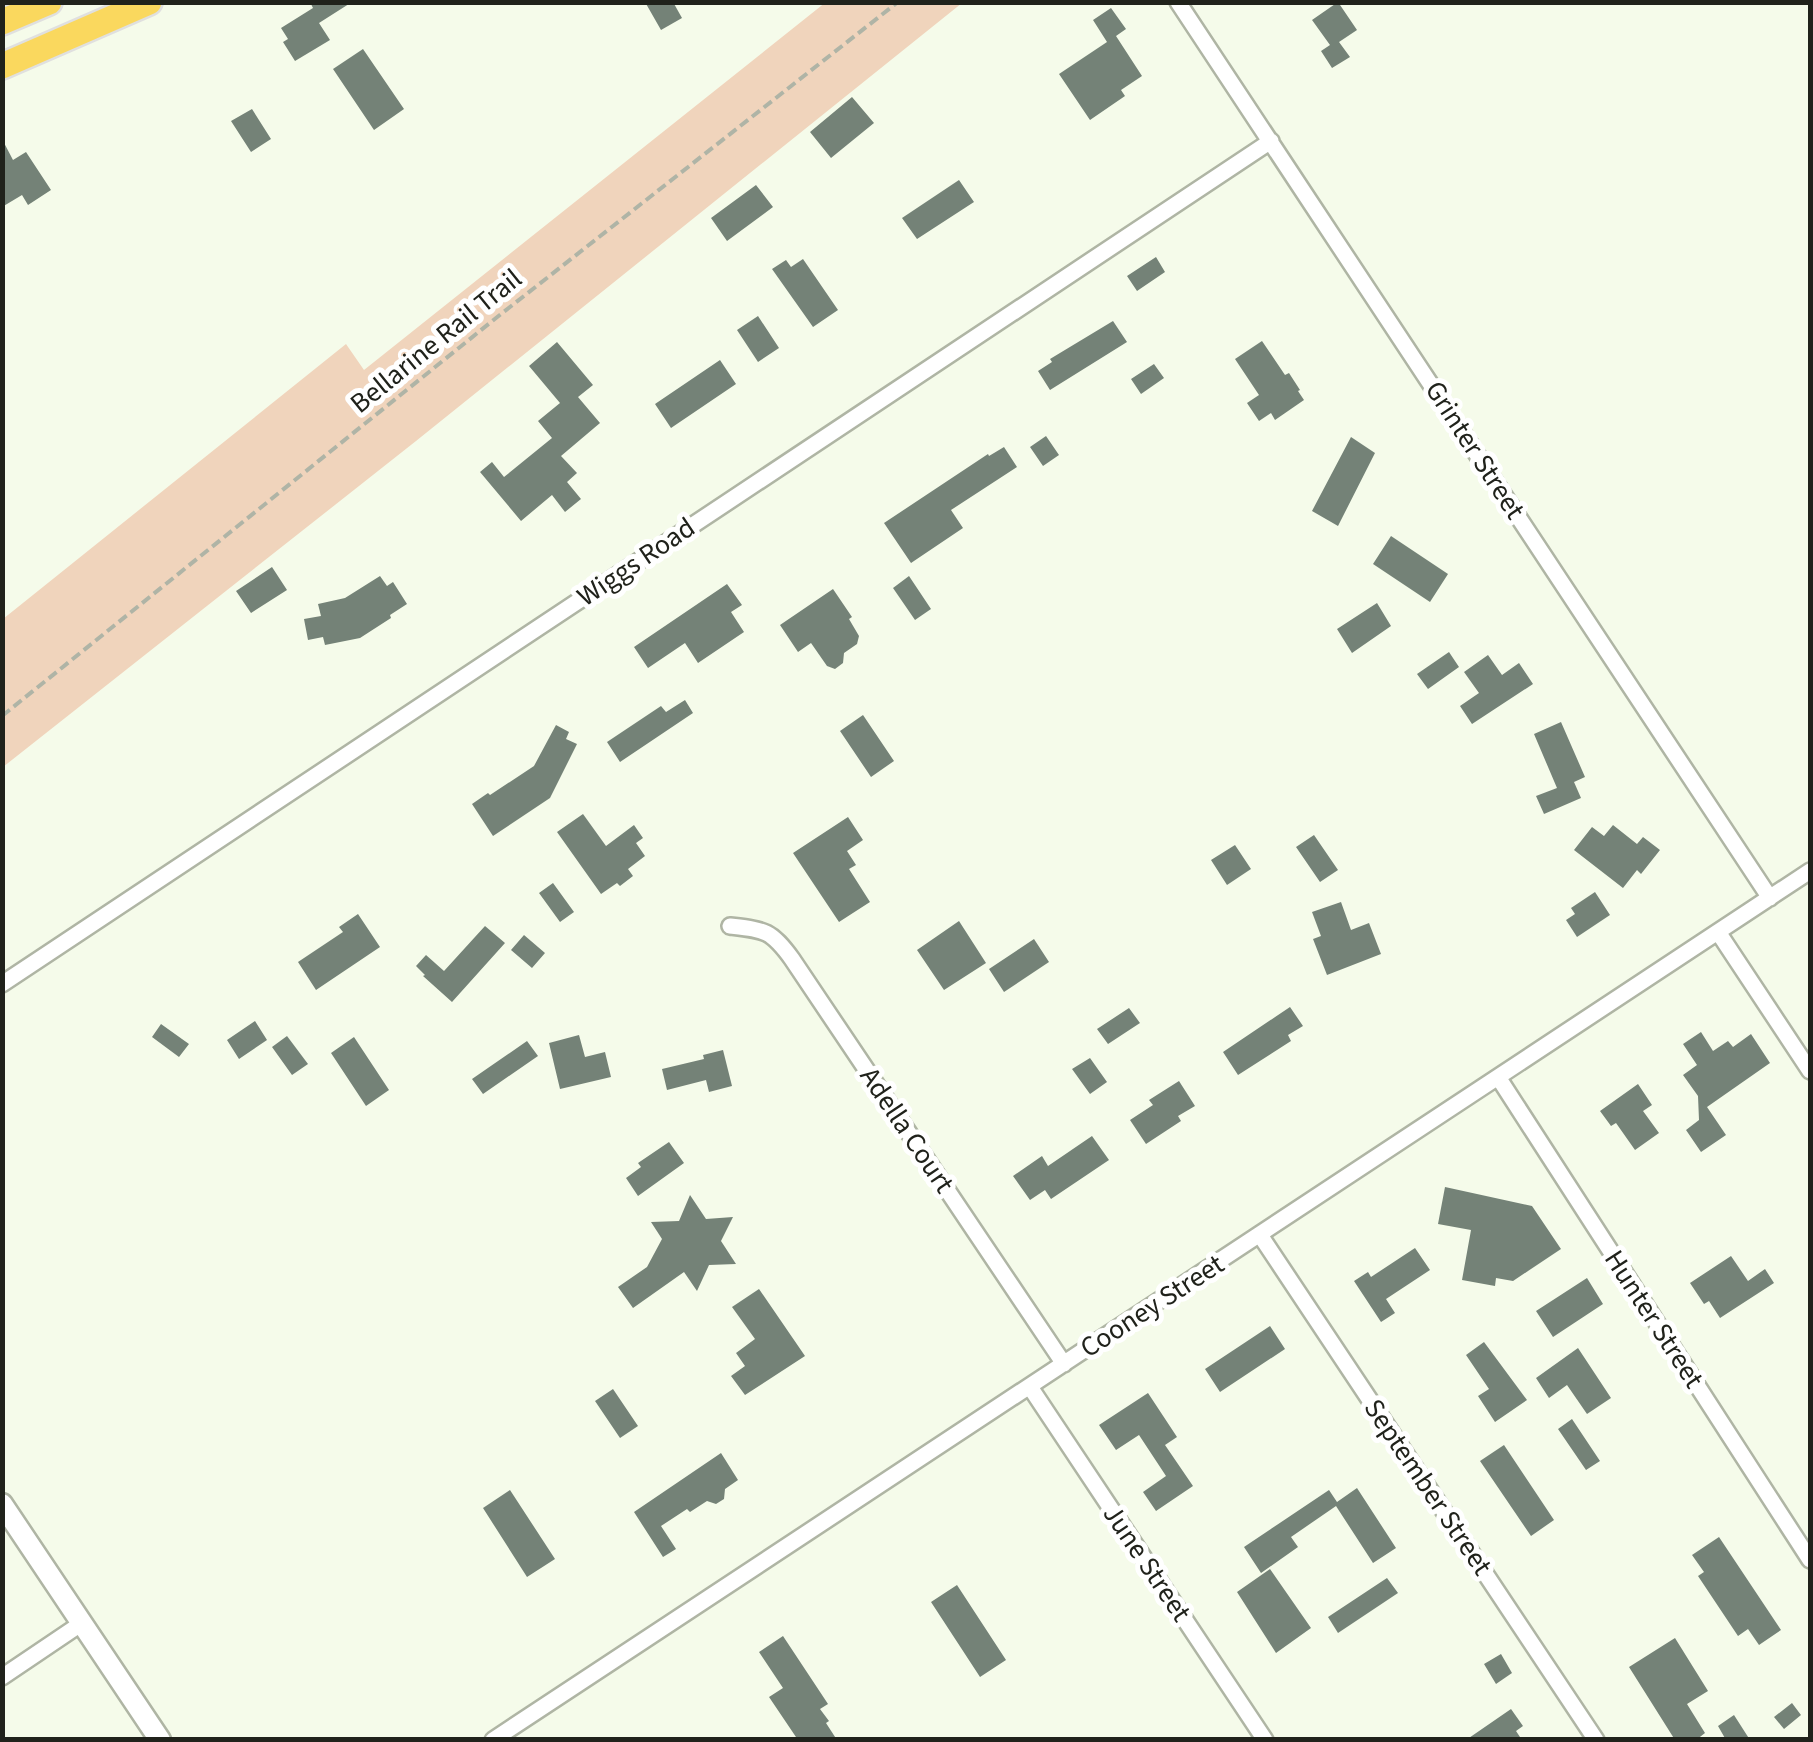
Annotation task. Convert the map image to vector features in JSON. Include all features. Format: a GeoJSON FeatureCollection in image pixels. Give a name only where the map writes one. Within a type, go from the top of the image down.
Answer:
{"type":"FeatureCollection","features":[{"type":"Feature","properties":{"kind":"highway"},"geometry":{"type":"LineString","coordinates":[[2,22],[49,2]]}},
{"type":"Feature","properties":{"kind":"highway"},"geometry":{"type":"LineString","coordinates":[[2,66],[148,2]]}},
{"type":"Feature","properties":{"kind":"street","name":"Grinter Street"},"geometry":{"type":"LineString","coordinates":[[1178,2],[1770,898]]}},
{"type":"Feature","properties":{"kind":"street","name":"Wiggs Road"},"geometry":{"type":"LineString","coordinates":[[2,984],[1271,141]]}},
{"type":"Feature","properties":{"kind":"street","name":"Cooney Street"},"geometry":{"type":"LineString","coordinates":[[493,1740],[1810,871]]}},
{"type":"Feature","properties":{"kind":"street","name":"Adella Court"},"geometry":{"type":"LineString","coordinates":[[730,926],[758,929],[776,937],[1064,1364]]}},
{"type":"Feature","properties":{"kind":"street"},"geometry":{"type":"LineString","coordinates":[[1718,932],[1810,1071]]}},
{"type":"Feature","properties":{"kind":"street","name":"Hunter Street"},"geometry":{"type":"LineString","coordinates":[[1498,1077],[1810,1560]]}},
{"type":"Feature","properties":{"kind":"street","name":"September Street"},"geometry":{"type":"LineString","coordinates":[[1260,1235],[1596,1740]]}},
{"type":"Feature","properties":{"kind":"street","name":"June Street"},"geometry":{"type":"LineString","coordinates":[[1030,1387],[1265,1740]]}},
{"type":"Feature","properties":{"kind":"street"},"geometry":{"type":"LineString","coordinates":[[2,1504],[160,1740]]}},
{"type":"Feature","properties":{"kind":"street"},"geometry":{"type":"LineString","coordinates":[[2,1676],[82,1623]]}},
{"type":"Feature","properties":{"kind":"path","name":"Bellarine Rail Trail"},"geometry":{"type":"LineString","coordinates":[[2,716],[496,318],[898,2]]}},
{"type":"Feature","properties":{"kind":"shaded area"},"geometry":{"type":"Polygon","coordinates":[[[826,2],[962,3],[3,767],[3,619],[346,344],[364,370],[826,2]]]}},
{"type":"Feature","properties":{"kind":"building"},"geometry":{"type":"Polygon","coordinates":[[[310,2],[352,2],[319,23],[330,40],[295,61],[283,42],[288,39],[281,28],[313,8],[310,2]]]}},
{"type":"Feature","properties":{"kind":"building"},"geometry":{"type":"Polygon","coordinates":[[[645,2],[673,2],[682,18],[661,30],[645,2]]]}},
{"type":"Feature","properties":{"kind":"building"},"geometry":{"type":"Polygon","coordinates":[[[1338,2],[1357,30],[1339,42],[1350,57],[1332,68],[1321,51],[1330,45],[1312,20],[1338,2]]]}},
{"type":"Feature","properties":{"kind":"building"},"geometry":{"type":"Polygon","coordinates":[[[1111,8],[1126,29],[1116,36],[1142,76],[1121,90],[1125,96],[1090,120],[1059,74],[1107,42],[1093,20],[1111,8]]]}},
{"type":"Feature","properties":{"kind":"building"},"geometry":{"type":"Polygon","coordinates":[[[363,49],[404,109],[374,130],[333,69],[363,49]]]}},
{"type":"Feature","properties":{"kind":"building"},"geometry":{"type":"Polygon","coordinates":[[[852,97],[874,123],[831,158],[810,132],[852,97]]]}},
{"type":"Feature","properties":{"kind":"building"},"geometry":{"type":"Polygon","coordinates":[[[252,109],[271,139],[251,152],[231,121],[252,109]]]}},
{"type":"Feature","properties":{"kind":"building"},"geometry":{"type":"Polygon","coordinates":[[[2,139],[13,160],[26,152],[51,190],[28,205],[22,195],[2,207],[2,139]]]}},
{"type":"Feature","properties":{"kind":"building"},"geometry":{"type":"Polygon","coordinates":[[[959,180],[974,202],[917,239],[902,218],[959,180]]]}},
{"type":"Feature","properties":{"kind":"building"},"geometry":{"type":"Polygon","coordinates":[[[756,185],[773,207],[727,241],[711,218],[756,185]]]}},
{"type":"Feature","properties":{"kind":"building"},"geometry":{"type":"Polygon","coordinates":[[[1156,257],[1165,272],[1137,291],[1127,276],[1156,257]]]}},
{"type":"Feature","properties":{"kind":"building"},"geometry":{"type":"Polygon","coordinates":[[[803,259],[838,310],[813,327],[772,269],[786,260],[791,267],[803,259]]]}},
{"type":"Feature","properties":{"kind":"building"},"geometry":{"type":"Polygon","coordinates":[[[758,316],[779,348],[758,362],[737,330],[758,316]]]}},
{"type":"Feature","properties":{"kind":"building"},"geometry":{"type":"Polygon","coordinates":[[[1113,321],[1127,342],[1050,390],[1038,371],[1052,362],[1050,359],[1113,321]]]}},
{"type":"Feature","properties":{"kind":"building"},"geometry":{"type":"Polygon","coordinates":[[[1262,341],[1285,375],[1289,373],[1304,400],[1275,420],[1271,413],[1259,421],[1247,403],[1259,395],[1235,359],[1262,341]]]}},
{"type":"Feature","properties":{"kind":"building"},"geometry":{"type":"Polygon","coordinates":[[[557,342],[593,385],[578,397],[600,423],[561,456],[577,473],[567,482],[581,499],[565,512],[552,495],[521,521],[480,472],[492,462],[504,477],[552,438],[538,421],[560,403],[529,366],[557,342]]]}},
{"type":"Feature","properties":{"kind":"building"},"geometry":{"type":"Polygon","coordinates":[[[720,360],[736,384],[671,428],[655,404],[720,360]]]}},
{"type":"Feature","properties":{"kind":"building"},"geometry":{"type":"Polygon","coordinates":[[[1154,364],[1164,378],[1141,394],[1131,379],[1154,364]]]}},
{"type":"Feature","properties":{"kind":"building"},"geometry":{"type":"Polygon","coordinates":[[[1046,436],[1059,455],[1043,466],[1030,447],[1046,436]]]}},
{"type":"Feature","properties":{"kind":"building"},"geometry":{"type":"Polygon","coordinates":[[[1351,437],[1375,453],[1338,526],[1312,511],[1351,437]]]}},
{"type":"Feature","properties":{"kind":"building"},"geometry":{"type":"Polygon","coordinates":[[[1004,447],[1017,467],[951,510],[963,528],[911,563],[884,523],[1004,447]]]}},
{"type":"Feature","properties":{"kind":"building"},"geometry":{"type":"Polygon","coordinates":[[[1391,536],[1448,574],[1430,602],[1373,564],[1391,536]]]}},
{"type":"Feature","properties":{"kind":"building"},"geometry":{"type":"Polygon","coordinates":[[[272,567],[287,590],[251,613],[236,591],[272,567]]]}},
{"type":"Feature","properties":{"kind":"building"},"geometry":{"type":"Polygon","coordinates":[[[380,576],[387,586],[393,582],[407,604],[360,638],[325,645],[323,637],[308,640],[304,619],[321,616],[318,604],[345,598],[380,576]]]}},
{"type":"Feature","properties":{"kind":"building"},"geometry":{"type":"Polygon","coordinates":[[[909,576],[931,609],[915,620],[893,588],[909,576]]]}},
{"type":"Feature","properties":{"kind":"building"},"geometry":{"type":"Polygon","coordinates":[[[727,584],[742,605],[731,612],[744,632],[698,663],[685,643],[648,668],[634,647],[727,584]]]}},
{"type":"Feature","properties":{"kind":"building"},"geometry":{"type":"Polygon","coordinates":[[[833,589],[852,617],[849,619],[859,636],[857,644],[844,653],[843,663],[835,669],[827,666],[811,643],[798,652],[780,625],[833,589]]]}},
{"type":"Feature","properties":{"kind":"building"},"geometry":{"type":"Polygon","coordinates":[[[1377,603],[1391,626],[1352,653],[1337,629],[1377,603]]]}},
{"type":"Feature","properties":{"kind":"building"},"geometry":{"type":"Polygon","coordinates":[[[1449,652],[1459,667],[1428,689],[1417,674],[1449,652]]]}},
{"type":"Feature","properties":{"kind":"building"},"geometry":{"type":"Polygon","coordinates":[[[1488,655],[1502,675],[1519,663],[1533,684],[1472,724],[1460,706],[1479,693],[1464,672],[1488,655]]]}},
{"type":"Feature","properties":{"kind":"building"},"geometry":{"type":"Polygon","coordinates":[[[685,700],[693,713],[620,762],[607,742],[661,706],[666,712],[685,700]]]}},
{"type":"Feature","properties":{"kind":"building"},"geometry":{"type":"Polygon","coordinates":[[[863,715],[894,761],[871,777],[840,731],[863,715]]]}},
{"type":"Feature","properties":{"kind":"building"},"geometry":{"type":"Polygon","coordinates":[[[1561,722],[1585,777],[1574,782],[1581,798],[1544,814],[1536,796],[1557,788],[1534,734],[1561,722]]]}},
{"type":"Feature","properties":{"kind":"building"},"geometry":{"type":"Polygon","coordinates":[[[556,725],[569,732],[566,739],[577,744],[550,798],[493,836],[472,804],[534,766],[556,725]]]}},
{"type":"Feature","properties":{"kind":"building"},"geometry":{"type":"Polygon","coordinates":[[[583,814],[606,846],[634,825],[643,838],[636,843],[645,856],[628,869],[633,876],[601,894],[557,832],[583,814]]]}},
{"type":"Feature","properties":{"kind":"building"},"geometry":{"type":"Polygon","coordinates":[[[848,817],[863,840],[847,851],[856,865],[849,869],[870,902],[839,922],[793,853],[848,817]]]}},
{"type":"Feature","properties":{"kind":"building"},"geometry":{"type":"Polygon","coordinates":[[[1613,825],[1637,844],[1643,837],[1660,850],[1641,874],[1637,870],[1623,888],[1574,850],[1592,827],[1604,836],[1613,825]]]}},
{"type":"Feature","properties":{"kind":"building"},"geometry":{"type":"Polygon","coordinates":[[[1314,835],[1338,870],[1320,882],[1296,847],[1314,835]]]}},
{"type":"Feature","properties":{"kind":"building"},"geometry":{"type":"Polygon","coordinates":[[[1235,845],[1251,869],[1227,885],[1211,860],[1235,845]]]}},
{"type":"Feature","properties":{"kind":"building"},"geometry":{"type":"Polygon","coordinates":[[[553,883],[574,912],[560,922],[539,893],[553,883]]]}},
{"type":"Feature","properties":{"kind":"building"},"geometry":{"type":"Polygon","coordinates":[[[1595,892],[1610,915],[1577,937],[1566,920],[1575,914],[1571,908],[1595,892]]]}},
{"type":"Feature","properties":{"kind":"building"},"geometry":{"type":"Polygon","coordinates":[[[1341,902],[1351,930],[1369,923],[1381,954],[1327,975],[1313,939],[1321,936],[1312,912],[1341,902]]]}},
{"type":"Feature","properties":{"kind":"building"},"geometry":{"type":"Polygon","coordinates":[[[358,914],[380,947],[316,990],[298,962],[343,932],[339,927],[358,914]]]}},
{"type":"Feature","properties":{"kind":"building"},"geometry":{"type":"Polygon","coordinates":[[[959,921],[986,963],[944,990],[917,950],[959,921]]]}},
{"type":"Feature","properties":{"kind":"building"},"geometry":{"type":"Polygon","coordinates":[[[485,926],[505,943],[452,1002],[416,966],[426,955],[444,971],[485,926]]]}},
{"type":"Feature","properties":{"kind":"building"},"geometry":{"type":"Polygon","coordinates":[[[524,935],[545,953],[532,968],[511,950],[524,935]]]}},
{"type":"Feature","properties":{"kind":"building"},"geometry":{"type":"Polygon","coordinates":[[[1034,939],[1049,962],[1004,992],[989,969],[1034,939]]]}},
{"type":"Feature","properties":{"kind":"building"},"geometry":{"type":"Polygon","coordinates":[[[1290,1007],[1303,1026],[1288,1035],[1291,1041],[1238,1075],[1223,1052],[1290,1007]]]}},
{"type":"Feature","properties":{"kind":"building"},"geometry":{"type":"Polygon","coordinates":[[[1129,1008],[1140,1023],[1108,1044],[1097,1029],[1129,1008]]]}},
{"type":"Feature","properties":{"kind":"building"},"geometry":{"type":"Polygon","coordinates":[[[255,1021],[267,1040],[239,1059],[227,1040],[255,1021]]]}},
{"type":"Feature","properties":{"kind":"building"},"geometry":{"type":"Polygon","coordinates":[[[161,1024],[189,1044],[179,1057],[152,1037],[161,1024]]]}},
{"type":"Feature","properties":{"kind":"building"},"geometry":{"type":"Polygon","coordinates":[[[1701,1032],[1713,1051],[1728,1041],[1733,1047],[1751,1034],[1770,1063],[1707,1107],[1726,1135],[1701,1152],[1686,1130],[1699,1120],[1698,1096],[1683,1075],[1697,1065],[1683,1044],[1701,1032]]]}},
{"type":"Feature","properties":{"kind":"building"},"geometry":{"type":"Polygon","coordinates":[[[579,1035],[585,1057],[605,1052],[611,1077],[560,1089],[549,1043],[579,1035]]]}},
{"type":"Feature","properties":{"kind":"building"},"geometry":{"type":"Polygon","coordinates":[[[287,1036],[308,1064],[292,1075],[272,1047],[287,1036]]]}},
{"type":"Feature","properties":{"kind":"building"},"geometry":{"type":"Polygon","coordinates":[[[354,1037],[389,1090],[366,1106],[331,1053],[354,1037]]]}},
{"type":"Feature","properties":{"kind":"building"},"geometry":{"type":"Polygon","coordinates":[[[527,1041],[538,1056],[483,1094],[472,1079],[527,1041]]]}},
{"type":"Feature","properties":{"kind":"building"},"geometry":{"type":"Polygon","coordinates":[[[723,1050],[732,1086],[709,1092],[706,1080],[667,1090],[662,1069],[723,1050]]]}},
{"type":"Feature","properties":{"kind":"building"},"geometry":{"type":"Polygon","coordinates":[[[1090,1058],[1107,1082],[1090,1094],[1072,1069],[1090,1058]]]}},
{"type":"Feature","properties":{"kind":"building"},"geometry":{"type":"Polygon","coordinates":[[[1179,1081],[1195,1106],[1178,1116],[1181,1121],[1146,1144],[1130,1120],[1153,1105],[1149,1100],[1179,1081]]]}},
{"type":"Feature","properties":{"kind":"building"},"geometry":{"type":"Polygon","coordinates":[[[1638,1084],[1652,1105],[1643,1111],[1659,1133],[1635,1150],[1616,1123],[1611,1126],[1600,1111],[1638,1084]]]}},
{"type":"Feature","properties":{"kind":"building"},"geometry":{"type":"Polygon","coordinates":[[[1092,1136],[1109,1160],[1051,1199],[1045,1190],[1030,1200],[1013,1176],[1042,1156],[1048,1166],[1092,1136]]]}},
{"type":"Feature","properties":{"kind":"building"},"geometry":{"type":"Polygon","coordinates":[[[669,1142],[684,1163],[638,1196],[626,1178],[641,1167],[638,1163],[669,1142]]]}},
{"type":"Feature","properties":{"kind":"building"},"geometry":{"type":"Polygon","coordinates":[[[1445,1187],[1532,1206],[1561,1249],[1513,1281],[1496,1278],[1495,1286],[1462,1280],[1471,1230],[1438,1224],[1445,1187]]]}},
{"type":"Feature","properties":{"kind":"building"},"geometry":{"type":"Polygon","coordinates":[[[690,1195],[706,1219],[733,1217],[721,1241],[736,1264],[709,1265],[697,1291],[684,1272],[633,1308],[618,1287],[647,1267],[662,1239],[651,1222],[679,1221],[690,1195]]]}},
{"type":"Feature","properties":{"kind":"building"},"geometry":{"type":"Polygon","coordinates":[[[1415,1248],[1430,1270],[1386,1299],[1395,1313],[1381,1322],[1354,1281],[1368,1272],[1371,1277],[1415,1248]]]}},
{"type":"Feature","properties":{"kind":"building"},"geometry":{"type":"Polygon","coordinates":[[[1731,1256],[1748,1281],[1765,1269],[1774,1283],[1720,1318],[1709,1301],[1704,1304],[1690,1283],[1731,1256]]]}},
{"type":"Feature","properties":{"kind":"building"},"geometry":{"type":"Polygon","coordinates":[[[1587,1278],[1603,1304],[1553,1337],[1536,1311],[1587,1278]]]}},
{"type":"Feature","properties":{"kind":"building"},"geometry":{"type":"Polygon","coordinates":[[[759,1289],[805,1356],[745,1395],[731,1376],[745,1366],[736,1353],[755,1339],[732,1307],[759,1289]]]}},
{"type":"Feature","properties":{"kind":"building"},"geometry":{"type":"Polygon","coordinates":[[[1270,1326],[1285,1349],[1220,1392],[1205,1369],[1270,1326]]]}},
{"type":"Feature","properties":{"kind":"building"},"geometry":{"type":"Polygon","coordinates":[[[1484,1342],[1527,1400],[1495,1422],[1478,1396],[1489,1389],[1466,1355],[1484,1342]]]}},
{"type":"Feature","properties":{"kind":"building"},"geometry":{"type":"Polygon","coordinates":[[[1578,1348],[1611,1398],[1587,1414],[1567,1385],[1549,1398],[1536,1378],[1578,1348]]]}},
{"type":"Feature","properties":{"kind":"building"},"geometry":{"type":"Polygon","coordinates":[[[613,1389],[638,1426],[620,1438],[595,1401],[613,1389]]]}},
{"type":"Feature","properties":{"kind":"building"},"geometry":{"type":"Polygon","coordinates":[[[1148,1393],[1177,1437],[1165,1445],[1193,1486],[1156,1511],[1143,1492],[1166,1476],[1139,1435],[1116,1450],[1099,1425],[1148,1393]]]}},
{"type":"Feature","properties":{"kind":"building"},"geometry":{"type":"Polygon","coordinates":[[[1572,1419],[1600,1461],[1586,1470],[1558,1429],[1572,1419]]]}},
{"type":"Feature","properties":{"kind":"building"},"geometry":{"type":"Polygon","coordinates":[[[1504,1445],[1554,1520],[1531,1536],[1480,1461],[1504,1445]]]}},
{"type":"Feature","properties":{"kind":"building"},"geometry":{"type":"Polygon","coordinates":[[[721,1453],[738,1480],[725,1489],[724,1499],[716,1504],[707,1501],[690,1512],[687,1509],[661,1526],[676,1549],[663,1557],[634,1512],[721,1453]]]}},
{"type":"Feature","properties":{"kind":"building"},"geometry":{"type":"Polygon","coordinates":[[[1357,1488],[1396,1548],[1373,1563],[1336,1506],[1291,1537],[1298,1547],[1261,1573],[1244,1547],[1329,1490],[1337,1502],[1357,1488]]]}},
{"type":"Feature","properties":{"kind":"building"},"geometry":{"type":"Polygon","coordinates":[[[510,1490],[555,1559],[527,1577],[483,1508],[510,1490]]]}},
{"type":"Feature","properties":{"kind":"building"},"geometry":{"type":"Polygon","coordinates":[[[1719,1537],[1781,1630],[1759,1645],[1748,1629],[1738,1636],[1698,1576],[1704,1572],[1692,1555],[1719,1537]]]}},
{"type":"Feature","properties":{"kind":"building"},"geometry":{"type":"Polygon","coordinates":[[[1270,1569],[1311,1628],[1276,1653],[1237,1592],[1270,1569]]]}},
{"type":"Feature","properties":{"kind":"building"},"geometry":{"type":"Polygon","coordinates":[[[1387,1578],[1398,1593],[1338,1633],[1328,1617],[1387,1578]]]}},
{"type":"Feature","properties":{"kind":"building"},"geometry":{"type":"Polygon","coordinates":[[[957,1585],[1006,1660],[980,1677],[931,1602],[957,1585]]]}},
{"type":"Feature","properties":{"kind":"building"},"geometry":{"type":"Polygon","coordinates":[[[783,1636],[828,1704],[820,1709],[837,1740],[798,1740],[769,1697],[783,1688],[759,1652],[783,1636]]]}},
{"type":"Feature","properties":{"kind":"building"},"geometry":{"type":"Polygon","coordinates":[[[1675,1638],[1708,1691],[1687,1704],[1705,1733],[1696,1740],[1675,1740],[1629,1667],[1675,1638]]]}},
{"type":"Feature","properties":{"kind":"building"},"geometry":{"type":"Polygon","coordinates":[[[1501,1654],[1512,1673],[1496,1684],[1484,1664],[1501,1654]]]}},
{"type":"Feature","properties":{"kind":"building"},"geometry":{"type":"Polygon","coordinates":[[[1792,1703],[1801,1715],[1784,1729],[1774,1717],[1792,1703]]]}},
{"type":"Feature","properties":{"kind":"building"},"geometry":{"type":"Polygon","coordinates":[[[1511,1709],[1523,1726],[1516,1731],[1522,1740],[1466,1740],[1511,1709]]]}},
{"type":"Feature","properties":{"kind":"building"},"geometry":{"type":"Polygon","coordinates":[[[1734,1715],[1750,1740],[1726,1740],[1718,1726],[1734,1715]]]}}]}
